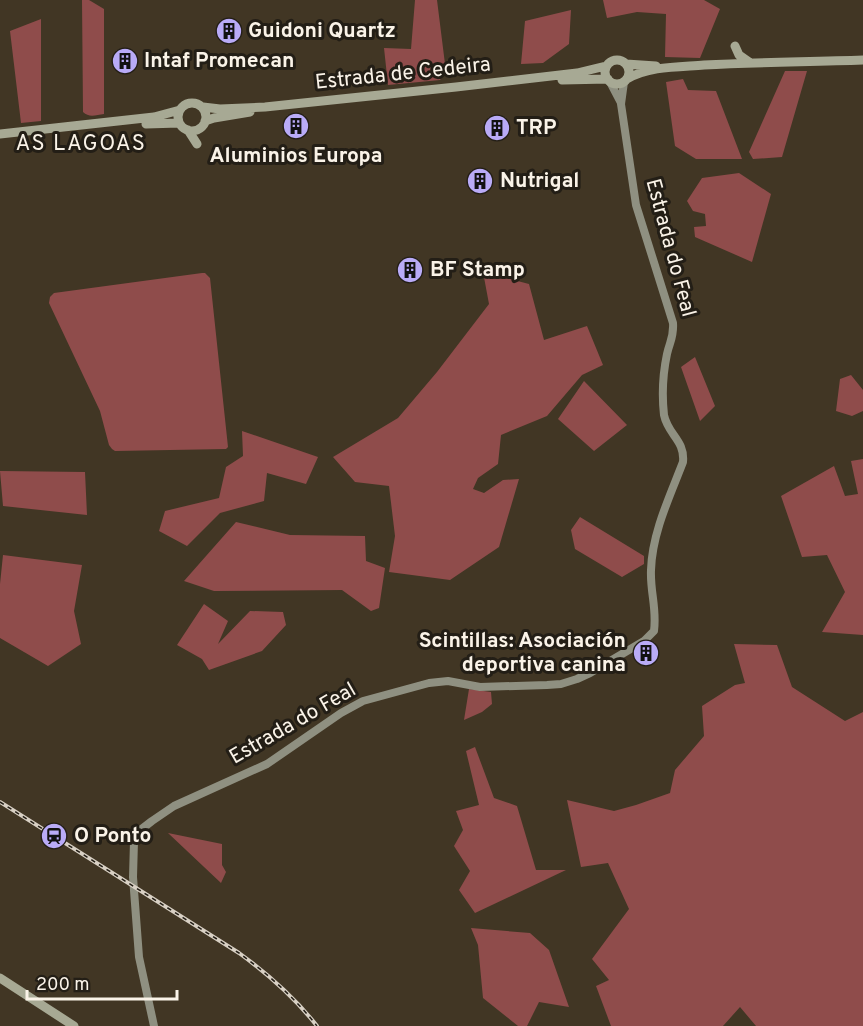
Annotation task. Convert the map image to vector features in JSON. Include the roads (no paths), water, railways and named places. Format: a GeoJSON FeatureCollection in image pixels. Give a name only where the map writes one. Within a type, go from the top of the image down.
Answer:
{"type":"FeatureCollection","features":[{"type":"Feature","properties":{"kind":"main road"},"geometry":{"type":"LineString","coordinates":[[735,46],[739,55],[751,63]]}},
{"type":"Feature","properties":{"kind":"main road"},"geometry":{"type":"LineString","coordinates":[[735,46],[736,63]]}},
{"type":"Feature","properties":{"kind":"main road"},"geometry":{"type":"LineString","coordinates":[[723,64],[733,55],[735,46]]}},
{"type":"Feature","properties":{"kind":"main road"},"geometry":{"type":"LineString","coordinates":[[664,68],[626,64],[616,60],[606,66],[605,74],[616,84],[636,74],[664,68],[736,63],[863,60]]}},
{"type":"Feature","properties":{"kind":"main road"},"geometry":{"type":"LineString","coordinates":[[626,64],[629,71],[626,80]]}},
{"type":"Feature","properties":{"kind":"main road","name":"Estrada de Cedeira"},"geometry":{"type":"LineString","coordinates":[[203,107],[220,109],[313,102],[555,75],[606,66]]}},
{"type":"Feature","properties":{"kind":"main road","name":"Estrada de Cedeira"},"geometry":{"type":"LineString","coordinates":[[205,121],[268,109],[565,79],[609,80]]}},
{"type":"Feature","properties":{"kind":"main road","name":"Estrada do Feal"},"geometry":{"type":"LineString","coordinates":[[154,1026],[139,957],[134,899],[134,841],[139,831],[174,806],[267,764],[341,713],[363,701],[429,683],[448,681],[480,687],[561,684],[590,673],[644,641],[654,631],[655,610],[650,572],[652,558],[660,525],[683,462],[684,453],[667,426],[664,414],[665,368],[674,335],[673,322],[636,204],[621,104],[609,80]]}},
{"type":"Feature","properties":{"kind":"main road","name":"Estrada do Feal"},"geometry":{"type":"LineString","coordinates":[[621,104],[626,80]]}},
{"type":"Feature","properties":{"kind":"main road"},"geometry":{"type":"LineString","coordinates":[[196,103],[203,107],[206,113],[203,126],[194,131],[183,128],[178,116],[184,105],[196,103]]}},
{"type":"Feature","properties":{"kind":"main road"},"geometry":{"type":"LineString","coordinates":[[0,136],[154,117],[180,110]]}},
{"type":"Feature","properties":{"kind":"main road"},"geometry":{"type":"LineString","coordinates":[[0,136],[121,125],[179,123]]}},
{"type":"Feature","properties":{"kind":"main road"},"geometry":{"type":"LineString","coordinates":[[0,978],[74,1026]]}},
{"type":"Feature","properties":{"kind":"railway"},"geometry":{"type":"LineString","coordinates":[[0,802],[239,953],[281,987],[317,1026]]}},
{"type":"Feature","properties":{"kind":"place","name":"Guidoni Quartz"},"geometry":{"type":"Point","coordinates":[229,31]}},
{"type":"Feature","properties":{"kind":"place","name":"Intaf Promecan"},"geometry":{"type":"Point","coordinates":[125,61]}},
{"type":"Feature","properties":{"kind":"place","name":"Aluminios Europa"},"geometry":{"type":"Point","coordinates":[296,126]}},
{"type":"Feature","properties":{"kind":"place","name":"TRP"},"geometry":{"type":"Point","coordinates":[497,128]}},
{"type":"Feature","properties":{"kind":"place","name":"Nutrigal"},"geometry":{"type":"Point","coordinates":[480,181]}},
{"type":"Feature","properties":{"kind":"place","name":"BF Stamp"},"geometry":{"type":"Point","coordinates":[410,270]}},
{"type":"Feature","properties":{"kind":"place","name":"Scintillas: Asociación deportiva canina"},"geometry":{"type":"Point","coordinates":[646,653]}},
{"type":"Feature","properties":{"kind":"place","name":"O Ponto"},"geometry":{"type":"Point","coordinates":[54,836]}},
{"type":"Feature","properties":{"kind":"district","name":"AS LAGOAS"},"geometry":{"type":"Point","coordinates":[81,144]}}]}
